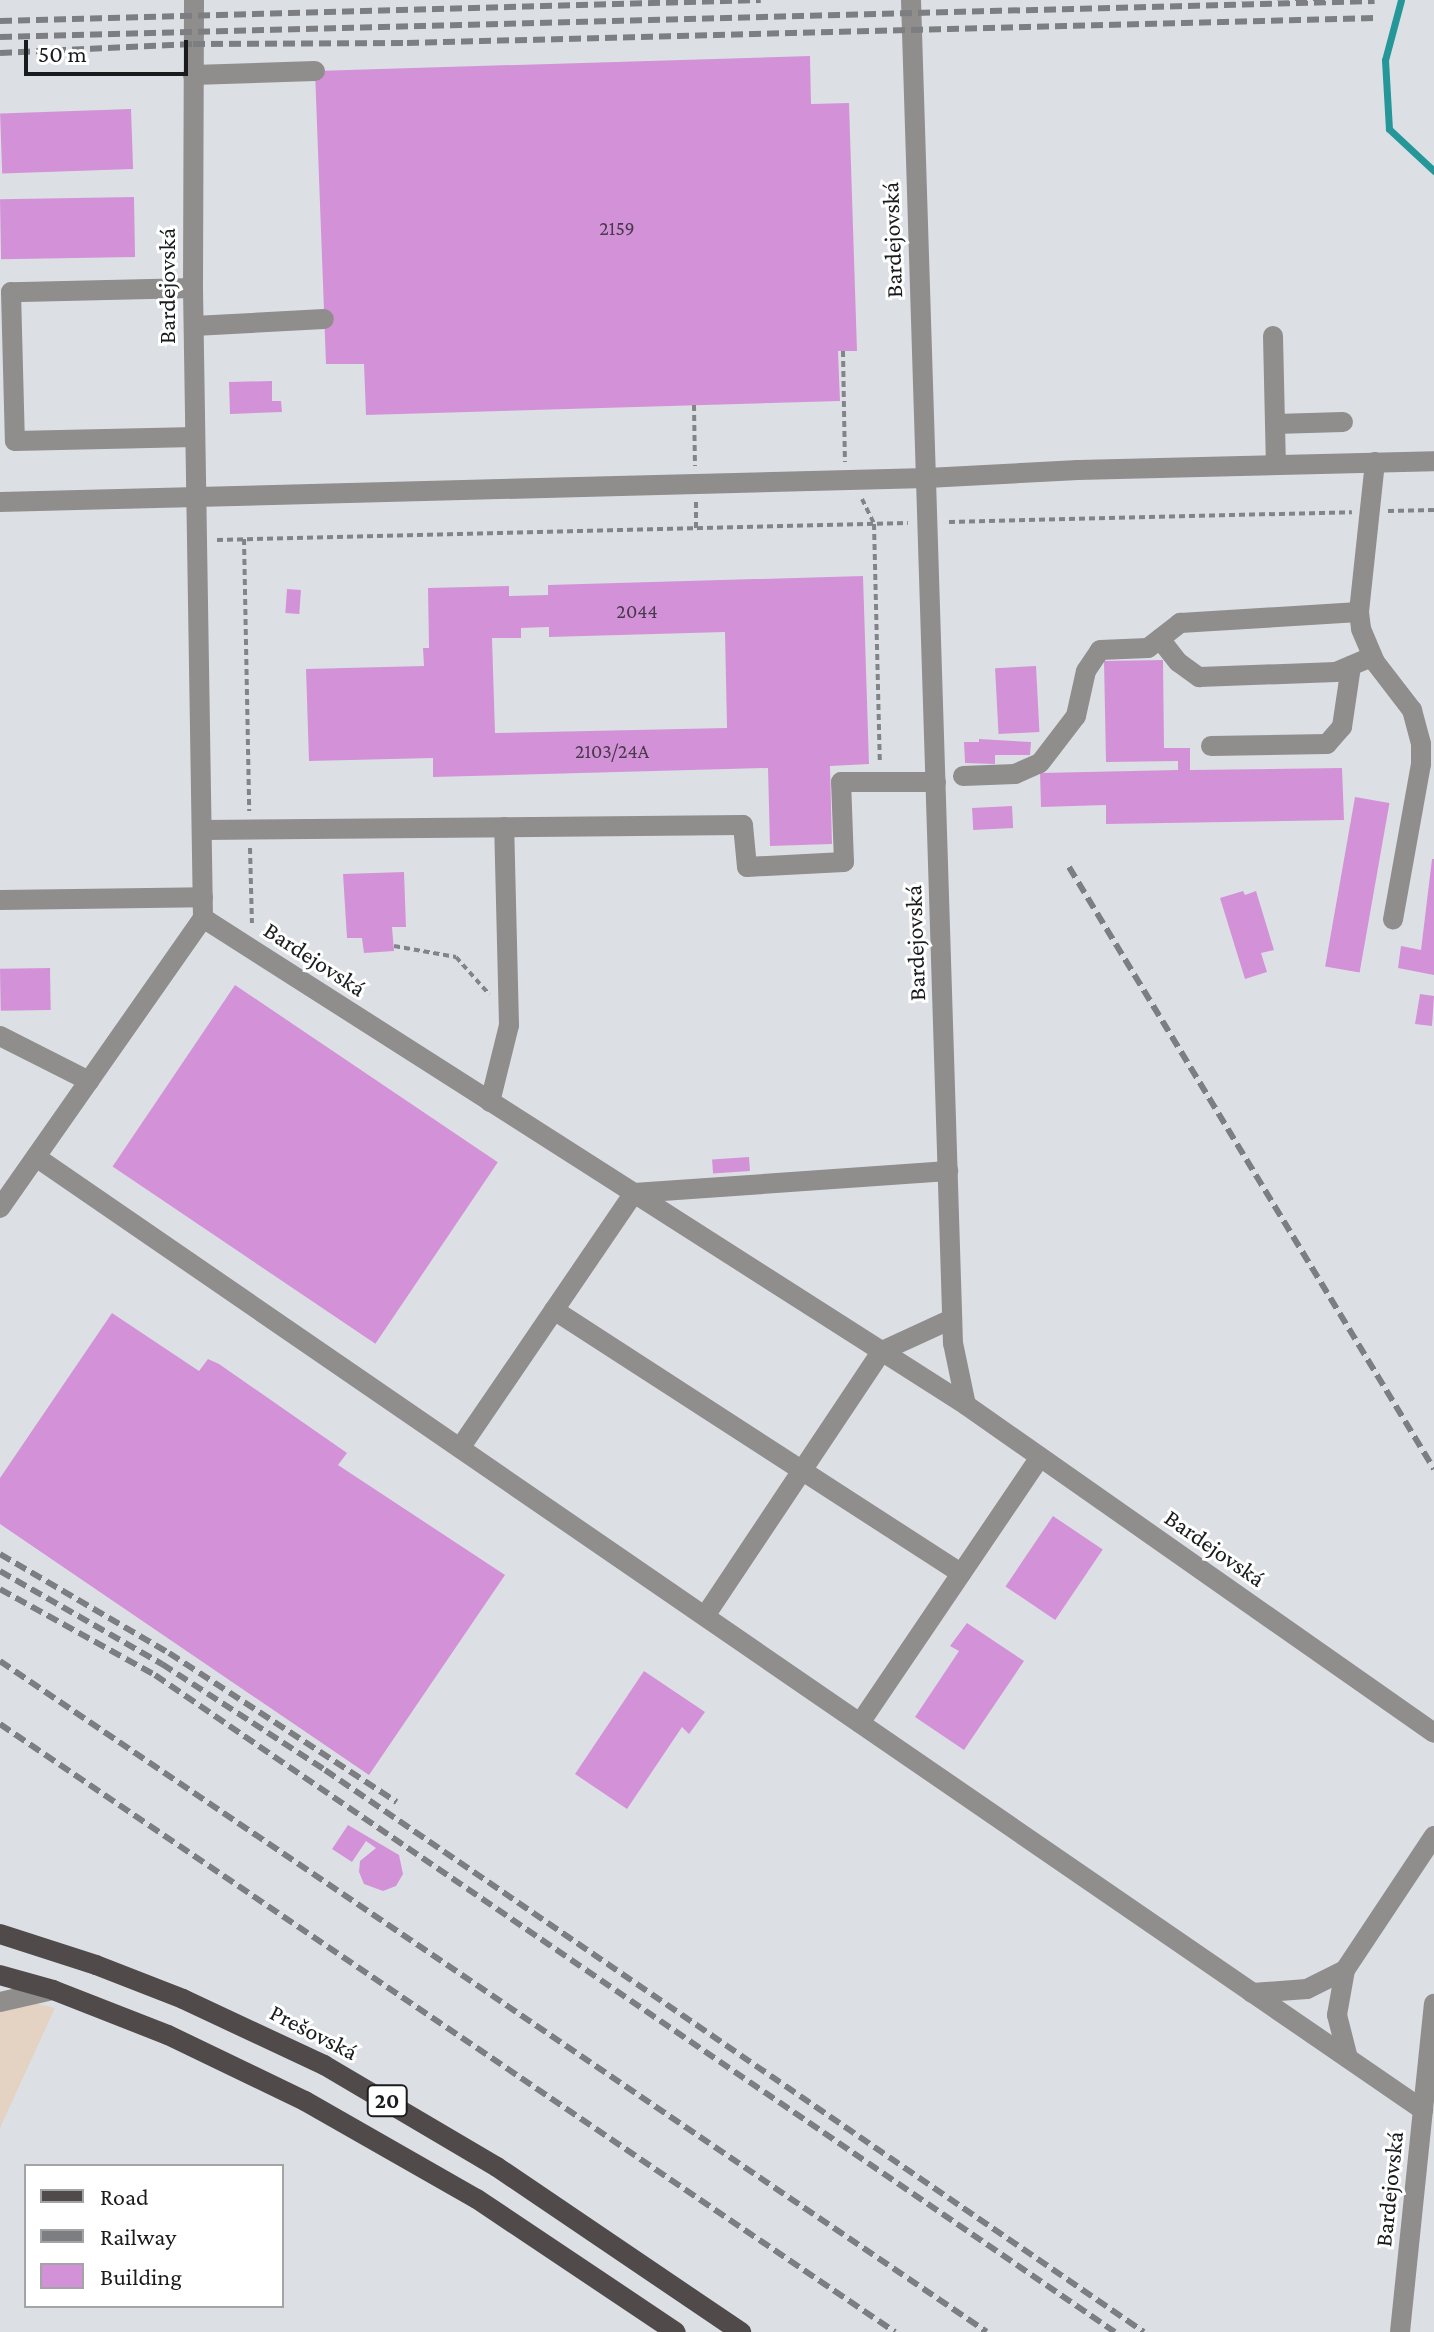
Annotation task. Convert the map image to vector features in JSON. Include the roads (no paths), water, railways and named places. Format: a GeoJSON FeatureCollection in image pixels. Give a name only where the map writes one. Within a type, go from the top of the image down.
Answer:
{"type":"FeatureCollection","features":[{"type":"Feature","properties":{"kind":"main road","name":"Prešovská"},"geometry":{"type":"LineString","coordinates":[[0,1934],[96,1965],[183,1999],[324,2065],[497,2167],[741,2332]]}},
{"type":"Feature","properties":{"kind":"main road","name":"20"},"geometry":{"type":"LineString","coordinates":[[0,1975],[53,1990],[212,2055],[368,2135],[477,2199],[676,2332]]}},
{"type":"Feature","properties":{"kind":"street","name":"Bardejovská"},"geometry":{"type":"LineString","coordinates":[[194,0],[193,288],[203,918],[966,1405],[1434,1733]]}},
{"type":"Feature","properties":{"kind":"street","name":"Bardejovská"},"geometry":{"type":"LineString","coordinates":[[911,0],[952,1319],[953,1343],[966,1405]]}},
{"type":"Feature","properties":{"kind":"street"},"geometry":{"type":"LineString","coordinates":[[193,75],[315,71]]}},
{"type":"Feature","properties":{"kind":"street"},"geometry":{"type":"LineString","coordinates":[[193,288],[11,292],[15,441],[195,437]]}},
{"type":"Feature","properties":{"kind":"street"},"geometry":{"type":"LineString","coordinates":[[194,326],[324,319]]}},
{"type":"Feature","properties":{"kind":"street"},"geometry":{"type":"LineString","coordinates":[[1273,336],[1276,465]]}},
{"type":"Feature","properties":{"kind":"street"},"geometry":{"type":"LineString","coordinates":[[1275,424],[1343,422]]}},
{"type":"Feature","properties":{"kind":"street"},"geometry":{"type":"LineString","coordinates":[[0,502],[927,478],[1434,461]]}},
{"type":"Feature","properties":{"kind":"street"},"geometry":{"type":"LineString","coordinates":[[1375,462],[1359,612],[1365,645],[1412,710],[1428,756],[1393,919]]}},
{"type":"Feature","properties":{"kind":"street"},"geometry":{"type":"LineString","coordinates":[[963,776],[1015,774],[1040,763],[1076,716],[1086,671],[1100,650],[1148,648],[1180,623],[1359,612]]}},
{"type":"Feature","properties":{"kind":"street"},"geometry":{"type":"LineString","coordinates":[[1160,639],[1178,662],[1199,677],[1336,672],[1372,657]]}},
{"type":"Feature","properties":{"kind":"street"},"geometry":{"type":"LineString","coordinates":[[1211,746],[1327,744],[1342,727],[1351,666]]}},
{"type":"Feature","properties":{"kind":"street"},"geometry":{"type":"LineString","coordinates":[[202,830],[743,825],[747,867],[844,862],[841,782],[936,782]]}},
{"type":"Feature","properties":{"kind":"street"},"geometry":{"type":"LineString","coordinates":[[490,1102],[509,1017],[504,827]]}},
{"type":"Feature","properties":{"kind":"street"},"geometry":{"type":"LineString","coordinates":[[0,900],[203,897]]}},
{"type":"Feature","properties":{"kind":"street"},"geometry":{"type":"LineString","coordinates":[[0,1208],[203,918]]}},
{"type":"Feature","properties":{"kind":"street"},"geometry":{"type":"LineString","coordinates":[[0,1036],[89,1081]]}},
{"type":"Feature","properties":{"kind":"street"},"geometry":{"type":"LineString","coordinates":[[36,1157],[1423,2110]]}},
{"type":"Feature","properties":{"kind":"street"},"geometry":{"type":"LineString","coordinates":[[460,1448],[634,1193],[948,1171]]}},
{"type":"Feature","properties":{"kind":"street"},"geometry":{"type":"LineString","coordinates":[[554,1310],[961,1573]]}},
{"type":"Feature","properties":{"kind":"street"},"geometry":{"type":"LineString","coordinates":[[705,1616],[882,1351],[952,1319]]}},
{"type":"Feature","properties":{"kind":"street"},"geometry":{"type":"LineString","coordinates":[[860,1723],[1040,1457]]}},
{"type":"Feature","properties":{"kind":"street"},"geometry":{"type":"LineString","coordinates":[[1348,2058],[1337,2015],[1345,1970],[1434,1836]]}},
{"type":"Feature","properties":{"kind":"street"},"geometry":{"type":"LineString","coordinates":[[1252,1993],[1307,1989],[1345,1970]]}},
{"type":"Feature","properties":{"kind":"street"},"geometry":{"type":"LineString","coordinates":[[0,2002],[53,1990]]}},
{"type":"Feature","properties":{"kind":"street","name":"Bardejovská"},"geometry":{"type":"LineString","coordinates":[[1400,2332],[1434,2004]]}},
{"type":"Feature","properties":{"kind":"waterway"},"geometry":{"type":"LineString","coordinates":[[1401,0],[1385,60],[1389,129],[1434,171]]}},
{"type":"Feature","properties":{"kind":"railway"},"geometry":{"type":"LineString","coordinates":[[0,21],[761,0]]}},
{"type":"Feature","properties":{"kind":"railway"},"geometry":{"type":"LineString","coordinates":[[0,37],[1375,1]]}},
{"type":"Feature","properties":{"kind":"railway"},"geometry":{"type":"LineString","coordinates":[[0,53],[193,44],[407,43],[1376,18]]}},
{"type":"Feature","properties":{"kind":"railway"},"geometry":{"type":"LineString","coordinates":[[1069,867],[1434,1469]]}},
{"type":"Feature","properties":{"kind":"railway"},"geometry":{"type":"LineString","coordinates":[[0,1554],[169,1653],[397,1802]]}},
{"type":"Feature","properties":{"kind":"railway"},"geometry":{"type":"LineString","coordinates":[[0,1571],[162,1664],[325,1770],[1144,2332]]}},
{"type":"Feature","properties":{"kind":"railway"},"geometry":{"type":"LineString","coordinates":[[0,1589],[155,1675],[1115,2332]]}},
{"type":"Feature","properties":{"kind":"railway"},"geometry":{"type":"LineString","coordinates":[[0,1661],[987,2332]]}},
{"type":"Feature","properties":{"kind":"railway"},"geometry":{"type":"LineString","coordinates":[[0,1724],[895,2332]]}}]}
